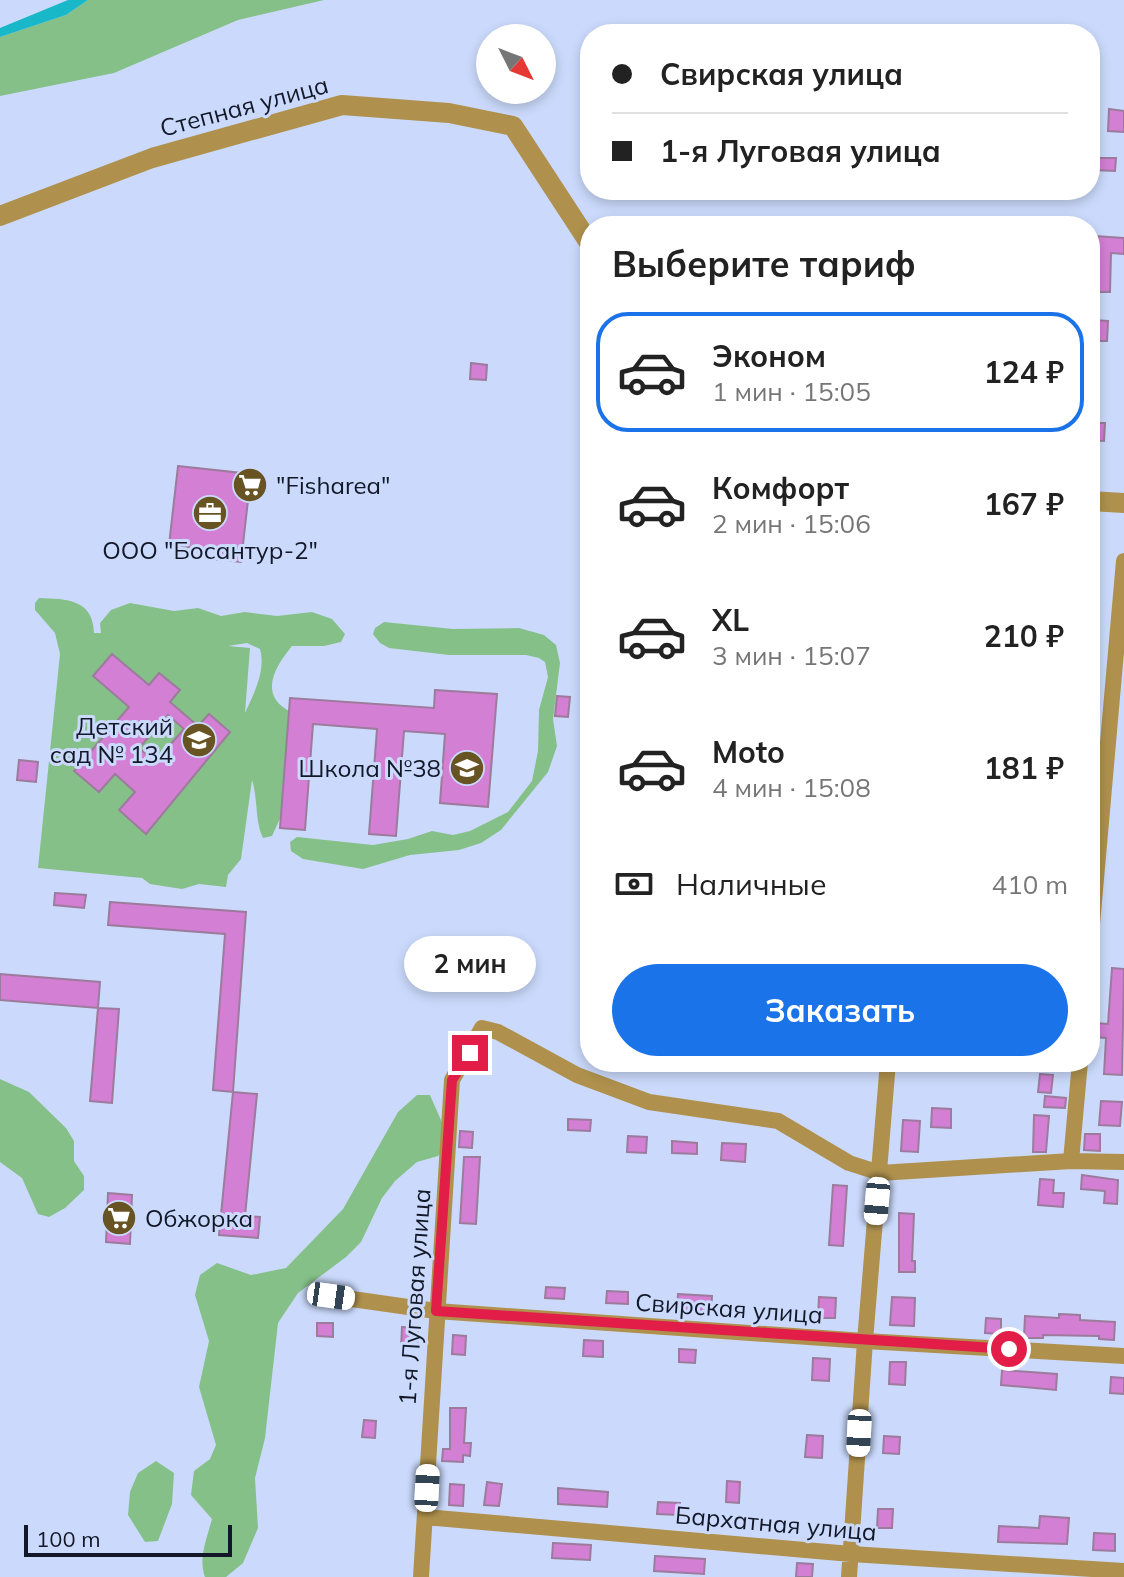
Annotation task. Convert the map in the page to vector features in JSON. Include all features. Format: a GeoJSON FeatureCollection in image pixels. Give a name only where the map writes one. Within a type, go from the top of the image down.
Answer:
{"type":"FeatureCollection","features":[{"type":"Feature","properties":{"kind":"street","name":"Степная улица"},"geometry":{"type":"LineString","coordinates":[[0,216],[152,158],[342,105],[449,113],[513,126],[580,229]]}},
{"type":"Feature","properties":{"kind":"street"},"geometry":{"type":"LineString","coordinates":[[1100,502],[1124,503]]}},
{"type":"Feature","properties":{"kind":"street"},"geometry":{"type":"LineString","coordinates":[[1100,833],[1124,561]]}},
{"type":"Feature","properties":{"kind":"street","name":"1-я Луговая улица"},"geometry":{"type":"LineString","coordinates":[[421,1577],[452,1080],[482,1028],[498,1032],[577,1075],[649,1102],[778,1121],[849,1163],[880,1173]]}},
{"type":"Feature","properties":{"kind":"street"},"geometry":{"type":"LineString","coordinates":[[849,1577],[887,1072]]}},
{"type":"Feature","properties":{"kind":"street"},"geometry":{"type":"LineString","coordinates":[[1071,1161],[1079,1072]]}},
{"type":"Feature","properties":{"kind":"street"},"geometry":{"type":"LineString","coordinates":[[880,1173],[1071,1161],[1124,1162]]}},
{"type":"Feature","properties":{"kind":"street","name":"Свирская улица"},"geometry":{"type":"LineString","coordinates":[[331,1296],[436,1311],[1124,1356]]}},
{"type":"Feature","properties":{"kind":"street","name":"Бархатная улица"},"geometry":{"type":"LineString","coordinates":[[425,1517],[851,1554],[1124,1571]]}},
{"type":"Feature","properties":{"kind":"shaded area"},"geometry":{"type":"Polygon","coordinates":[[[68,0],[88,0],[66,15],[0,37],[0,28],[68,0]]]}},
{"type":"Feature","properties":{"kind":"shaded area"},"geometry":{"type":"Polygon","coordinates":[[[88,0],[324,0],[238,20],[114,73],[0,96],[0,37],[66,15],[88,0]]]}},
{"type":"Feature","properties":{"kind":"shaded area"},"geometry":{"type":"Polygon","coordinates":[[[39,598],[77,603],[89,613],[94,633],[101,633],[100,623],[111,610],[130,603],[174,611],[198,608],[221,616],[245,612],[277,616],[312,612],[332,619],[345,634],[341,642],[324,646],[292,646],[279,664],[272,691],[275,699],[293,713],[284,810],[272,836],[263,838],[252,780],[241,859],[228,875],[226,887],[199,884],[182,889],[150,884],[142,878],[38,868],[60,654],[55,633],[35,610],[39,598]],[[247,643],[228,646],[250,648],[245,713],[260,674],[260,649],[247,643]]]}},
{"type":"Feature","properties":{"kind":"shaded area"},"geometry":{"type":"Polygon","coordinates":[[[384,622],[453,629],[519,628],[544,635],[556,645],[560,663],[553,719],[557,746],[548,772],[501,830],[481,843],[459,850],[410,855],[363,869],[303,859],[291,851],[290,842],[297,837],[373,845],[432,831],[453,835],[470,831],[508,812],[532,781],[538,751],[539,710],[548,677],[545,662],[526,655],[449,655],[389,648],[373,634],[375,628],[384,622]]]}},
{"type":"Feature","properties":{"kind":"shaded area"},"geometry":{"type":"Polygon","coordinates":[[[0,1079],[29,1092],[66,1128],[74,1141],[74,1161],[84,1176],[84,1190],[65,1208],[49,1217],[38,1214],[22,1178],[0,1162],[0,1079]]]}},
{"type":"Feature","properties":{"kind":"shaded area"},"geometry":{"type":"Polygon","coordinates":[[[417,1095],[430,1095],[444,1127],[446,1148],[438,1156],[417,1162],[395,1181],[382,1198],[361,1242],[298,1293],[278,1323],[265,1438],[255,1478],[258,1528],[243,1563],[226,1577],[205,1577],[203,1555],[212,1519],[191,1495],[194,1471],[210,1459],[216,1445],[199,1387],[209,1341],[195,1295],[200,1275],[217,1263],[251,1275],[286,1268],[343,1209],[398,1112],[417,1095]]]}},
{"type":"Feature","properties":{"kind":"shaded area"},"geometry":{"type":"Polygon","coordinates":[[[156,1461],[174,1473],[172,1504],[158,1541],[145,1542],[128,1515],[130,1492],[138,1473],[156,1461]]]}},
{"type":"Feature","properties":{"kind":"building"},"geometry":{"type":"Polygon","coordinates":[[[1109,109],[1124,111],[1124,132],[1108,131],[1109,109]]]}},
{"type":"Feature","properties":{"kind":"building"},"geometry":{"type":"Polygon","coordinates":[[[1100,158],[1116,158],[1115,171],[1100,170],[1100,158]]]}},
{"type":"Feature","properties":{"kind":"building"},"geometry":{"type":"Polygon","coordinates":[[[1100,236],[1124,238],[1124,254],[1111,253],[1110,292],[1100,292],[1100,236]]]}},
{"type":"Feature","properties":{"kind":"building"},"geometry":{"type":"Polygon","coordinates":[[[1100,320],[1108,321],[1107,341],[1100,341],[1100,320]]]}},
{"type":"Feature","properties":{"kind":"building"},"geometry":{"type":"Polygon","coordinates":[[[471,363],[487,365],[486,380],[470,379],[471,363]]]}},
{"type":"Feature","properties":{"kind":"building"},"geometry":{"type":"Polygon","coordinates":[[[1100,423],[1105,423],[1104,441],[1100,441],[1100,423]]]}},
{"type":"Feature","properties":{"kind":"building","name":"ООО \"Босантур-2\""},"geometry":{"type":"Polygon","coordinates":[[[178,466],[251,474],[241,562],[214,559],[215,550],[169,545],[178,466]]]}},
{"type":"Feature","properties":{"kind":"building","name":"Детский сад № 134"},"geometry":{"type":"Polygon","coordinates":[[[112,654],[149,685],[159,673],[180,690],[170,702],[198,726],[209,714],[230,732],[146,834],[119,810],[135,792],[115,774],[99,792],[74,771],[129,707],[93,676],[112,654]],[[168,715],[139,748],[155,762],[184,729],[168,715]]]}},
{"type":"Feature","properties":{"kind":"building","name":"Школа №38"},"geometry":{"type":"Polygon","coordinates":[[[435,690],[497,694],[488,807],[440,803],[445,734],[404,731],[396,836],[369,834],[377,729],[313,724],[305,830],[280,828],[290,698],[434,708],[435,690]]]}},
{"type":"Feature","properties":{"kind":"building"},"geometry":{"type":"Polygon","coordinates":[[[557,696],[570,697],[568,717],[555,716],[557,696]]]}},
{"type":"Feature","properties":{"kind":"building"},"geometry":{"type":"Polygon","coordinates":[[[19,760],[38,762],[36,782],[17,780],[19,760]]]}},
{"type":"Feature","properties":{"kind":"building"},"geometry":{"type":"Polygon","coordinates":[[[55,893],[86,895],[84,908],[54,905],[55,893]]]}},
{"type":"Feature","properties":{"kind":"building"},"geometry":{"type":"Polygon","coordinates":[[[110,902],[246,912],[233,1092],[213,1090],[225,934],[108,925],[110,902]]]}},
{"type":"Feature","properties":{"kind":"building"},"geometry":{"type":"Polygon","coordinates":[[[1112,968],[1124,969],[1122,1075],[1104,1074],[1106,1038],[1100,1038],[1100,1023],[1108,1024],[1112,968]]]}},
{"type":"Feature","properties":{"kind":"building"},"geometry":{"type":"Polygon","coordinates":[[[0,974],[100,982],[98,1008],[0,1000],[0,974]]]}},
{"type":"Feature","properties":{"kind":"building"},"geometry":{"type":"Polygon","coordinates":[[[98,1008],[119,1009],[112,1103],[90,1101],[98,1008]]]}},
{"type":"Feature","properties":{"kind":"building"},"geometry":{"type":"Polygon","coordinates":[[[1040,1074],[1053,1075],[1051,1093],[1038,1092],[1040,1074]]]}},
{"type":"Feature","properties":{"kind":"building"},"geometry":{"type":"Polygon","coordinates":[[[233,1092],[257,1094],[245,1216],[260,1217],[258,1238],[219,1235],[233,1092]]]}},
{"type":"Feature","properties":{"kind":"building"},"geometry":{"type":"Polygon","coordinates":[[[1045,1096],[1066,1098],[1065,1108],[1044,1107],[1045,1096]]]}},
{"type":"Feature","properties":{"kind":"building"},"geometry":{"type":"Polygon","coordinates":[[[1101,1101],[1122,1102],[1120,1126],[1099,1125],[1101,1101]]]}},
{"type":"Feature","properties":{"kind":"building"},"geometry":{"type":"Polygon","coordinates":[[[932,1108],[951,1109],[951,1128],[931,1127],[932,1108]]]}},
{"type":"Feature","properties":{"kind":"building"},"geometry":{"type":"Polygon","coordinates":[[[1034,1115],[1049,1116],[1046,1152],[1033,1152],[1034,1115]]]}},
{"type":"Feature","properties":{"kind":"building"},"geometry":{"type":"Polygon","coordinates":[[[568,1119],[591,1120],[590,1131],[568,1130],[568,1119]]]}},
{"type":"Feature","properties":{"kind":"building"},"geometry":{"type":"Polygon","coordinates":[[[903,1120],[920,1121],[918,1152],[901,1151],[903,1120]]]}},
{"type":"Feature","properties":{"kind":"building"},"geometry":{"type":"Polygon","coordinates":[[[460,1131],[473,1132],[472,1148],[459,1147],[460,1131]]]}},
{"type":"Feature","properties":{"kind":"building"},"geometry":{"type":"Polygon","coordinates":[[[1085,1134],[1100,1134],[1100,1151],[1084,1150],[1085,1134]]]}},
{"type":"Feature","properties":{"kind":"building"},"geometry":{"type":"Polygon","coordinates":[[[628,1136],[647,1137],[646,1153],[627,1152],[628,1136]]]}},
{"type":"Feature","properties":{"kind":"building"},"geometry":{"type":"Polygon","coordinates":[[[672,1141],[697,1143],[697,1154],[672,1153],[672,1141]]]}},
{"type":"Feature","properties":{"kind":"building"},"geometry":{"type":"Polygon","coordinates":[[[722,1143],[746,1144],[745,1162],[721,1160],[722,1143]]]}},
{"type":"Feature","properties":{"kind":"building"},"geometry":{"type":"Polygon","coordinates":[[[464,1157],[480,1157],[476,1224],[460,1223],[464,1157]]]}},
{"type":"Feature","properties":{"kind":"building"},"geometry":{"type":"Polygon","coordinates":[[[1082,1175],[1118,1180],[1117,1204],[1104,1203],[1105,1191],[1081,1189],[1082,1175]]]}},
{"type":"Feature","properties":{"kind":"building"},"geometry":{"type":"Polygon","coordinates":[[[1040,1179],[1054,1180],[1053,1193],[1064,1193],[1063,1207],[1038,1205],[1040,1179]]]}},
{"type":"Feature","properties":{"kind":"building"},"geometry":{"type":"Polygon","coordinates":[[[833,1185],[847,1186],[843,1246],[829,1245],[833,1185]]]}},
{"type":"Feature","properties":{"kind":"building"},"geometry":{"type":"Polygon","coordinates":[[[108,1193],[132,1195],[130,1244],[106,1242],[108,1193]]]}},
{"type":"Feature","properties":{"kind":"building"},"geometry":{"type":"Polygon","coordinates":[[[899,1213],[914,1214],[912,1261],[915,1261],[915,1272],[899,1272],[899,1213]]]}},
{"type":"Feature","properties":{"kind":"building"},"geometry":{"type":"Polygon","coordinates":[[[546,1287],[565,1288],[564,1299],[545,1298],[546,1287]]]}},
{"type":"Feature","properties":{"kind":"building"},"geometry":{"type":"Polygon","coordinates":[[[607,1291],[628,1292],[628,1304],[606,1303],[607,1291]]]}},
{"type":"Feature","properties":{"kind":"building"},"geometry":{"type":"Polygon","coordinates":[[[678,1294],[712,1296],[711,1311],[677,1310],[678,1294]]]}},
{"type":"Feature","properties":{"kind":"building"},"geometry":{"type":"Polygon","coordinates":[[[819,1297],[836,1298],[835,1318],[818,1318],[819,1297]]]}},
{"type":"Feature","properties":{"kind":"building"},"geometry":{"type":"Polygon","coordinates":[[[892,1297],[915,1298],[914,1326],[890,1325],[892,1297]]]}},
{"type":"Feature","properties":{"kind":"building"},"geometry":{"type":"Polygon","coordinates":[[[1059,1314],[1080,1315],[1080,1320],[1115,1322],[1114,1340],[1099,1339],[1099,1336],[1043,1335],[1043,1338],[1024,1338],[1025,1316],[1059,1318],[1059,1314]]]}},
{"type":"Feature","properties":{"kind":"building"},"geometry":{"type":"Polygon","coordinates":[[[986,1318],[1001,1319],[1001,1334],[985,1333],[986,1318]]]}},
{"type":"Feature","properties":{"kind":"building"},"geometry":{"type":"Polygon","coordinates":[[[317,1323],[333,1323],[333,1337],[317,1336],[317,1323]]]}},
{"type":"Feature","properties":{"kind":"building"},"geometry":{"type":"Polygon","coordinates":[[[402,1327],[418,1328],[417,1349],[401,1348],[402,1327]]]}},
{"type":"Feature","properties":{"kind":"building"},"geometry":{"type":"Polygon","coordinates":[[[453,1335],[466,1336],[465,1355],[452,1354],[453,1335]]]}},
{"type":"Feature","properties":{"kind":"building"},"geometry":{"type":"Polygon","coordinates":[[[584,1340],[603,1341],[603,1357],[583,1356],[584,1340]]]}},
{"type":"Feature","properties":{"kind":"building"},"geometry":{"type":"Polygon","coordinates":[[[679,1349],[696,1350],[695,1363],[679,1362],[679,1349]]]}},
{"type":"Feature","properties":{"kind":"building"},"geometry":{"type":"Polygon","coordinates":[[[813,1358],[830,1359],[829,1381],[812,1380],[813,1358]]]}},
{"type":"Feature","properties":{"kind":"building"},"geometry":{"type":"Polygon","coordinates":[[[890,1362],[906,1362],[905,1385],[889,1384],[890,1362]]]}},
{"type":"Feature","properties":{"kind":"building"},"geometry":{"type":"Polygon","coordinates":[[[1002,1370],[1057,1374],[1056,1390],[1001,1385],[1002,1370]]]}},
{"type":"Feature","properties":{"kind":"building"},"geometry":{"type":"Polygon","coordinates":[[[1111,1377],[1124,1378],[1124,1394],[1110,1393],[1111,1377]]]}},
{"type":"Feature","properties":{"kind":"building"},"geometry":{"type":"Polygon","coordinates":[[[450,1408],[466,1408],[464,1443],[471,1443],[470,1456],[463,1455],[463,1462],[442,1461],[443,1449],[450,1449],[450,1408]]]}},
{"type":"Feature","properties":{"kind":"building"},"geometry":{"type":"Polygon","coordinates":[[[364,1420],[376,1421],[375,1438],[362,1437],[364,1420]]]}},
{"type":"Feature","properties":{"kind":"building"},"geometry":{"type":"Polygon","coordinates":[[[807,1435],[823,1436],[822,1458],[805,1457],[807,1435]]]}},
{"type":"Feature","properties":{"kind":"building"},"geometry":{"type":"Polygon","coordinates":[[[884,1436],[900,1437],[899,1454],[883,1453],[884,1436]]]}},
{"type":"Feature","properties":{"kind":"building"},"geometry":{"type":"Polygon","coordinates":[[[727,1481],[740,1482],[739,1503],[726,1502],[727,1481]]]}},
{"type":"Feature","properties":{"kind":"building"},"geometry":{"type":"Polygon","coordinates":[[[487,1482],[502,1484],[499,1506],[484,1505],[487,1482]]]}},
{"type":"Feature","properties":{"kind":"building"},"geometry":{"type":"Polygon","coordinates":[[[450,1484],[464,1485],[463,1506],[449,1505],[450,1484]]]}},
{"type":"Feature","properties":{"kind":"building"},"geometry":{"type":"Polygon","coordinates":[[[558,1488],[608,1492],[607,1507],[558,1504],[558,1488]]]}},
{"type":"Feature","properties":{"kind":"building"},"geometry":{"type":"Polygon","coordinates":[[[658,1502],[680,1503],[679,1515],[657,1514],[658,1502]]]}},
{"type":"Feature","properties":{"kind":"building"},"geometry":{"type":"Polygon","coordinates":[[[878,1509],[893,1509],[892,1528],[877,1528],[878,1509]]]}},
{"type":"Feature","properties":{"kind":"building"},"geometry":{"type":"Polygon","coordinates":[[[1040,1516],[1069,1518],[1067,1544],[998,1542],[999,1526],[1039,1528],[1040,1516]]]}},
{"type":"Feature","properties":{"kind":"building"},"geometry":{"type":"Polygon","coordinates":[[[1094,1533],[1115,1534],[1115,1551],[1093,1550],[1094,1533]]]}},
{"type":"Feature","properties":{"kind":"building"},"geometry":{"type":"Polygon","coordinates":[[[553,1543],[591,1545],[590,1560],[552,1558],[553,1543]]]}},
{"type":"Feature","properties":{"kind":"building"},"geometry":{"type":"Polygon","coordinates":[[[655,1556],[705,1559],[704,1574],[654,1571],[655,1556]]]}},
{"type":"Feature","properties":{"kind":"building"},"geometry":{"type":"Polygon","coordinates":[[[797,1563],[813,1564],[812,1577],[796,1577],[797,1563]]]}},
{"type":"Feature","properties":{"kind":"place","name":"\"Fisharea\""},"geometry":{"type":"Point","coordinates":[250,485]}},
{"type":"Feature","properties":{"kind":"place","name":"ООО \"Босантур-2\""},"geometry":{"type":"Point","coordinates":[210,513]}},
{"type":"Feature","properties":{"kind":"place","name":"Детский сад № 134"},"geometry":{"type":"Point","coordinates":[199,740]}},
{"type":"Feature","properties":{"kind":"place","name":"Школа №38"},"geometry":{"type":"Point","coordinates":[467,768]}},
{"type":"Feature","properties":{"kind":"place","name":"Обжорка"},"geometry":{"type":"Point","coordinates":[119,1218]}},
{"type":"Feature","properties":{"kind":"route"},"geometry":{"type":"LineString","coordinates":[[470,1053],[452,1080],[436,1311],[1009,1349]]}}]}
